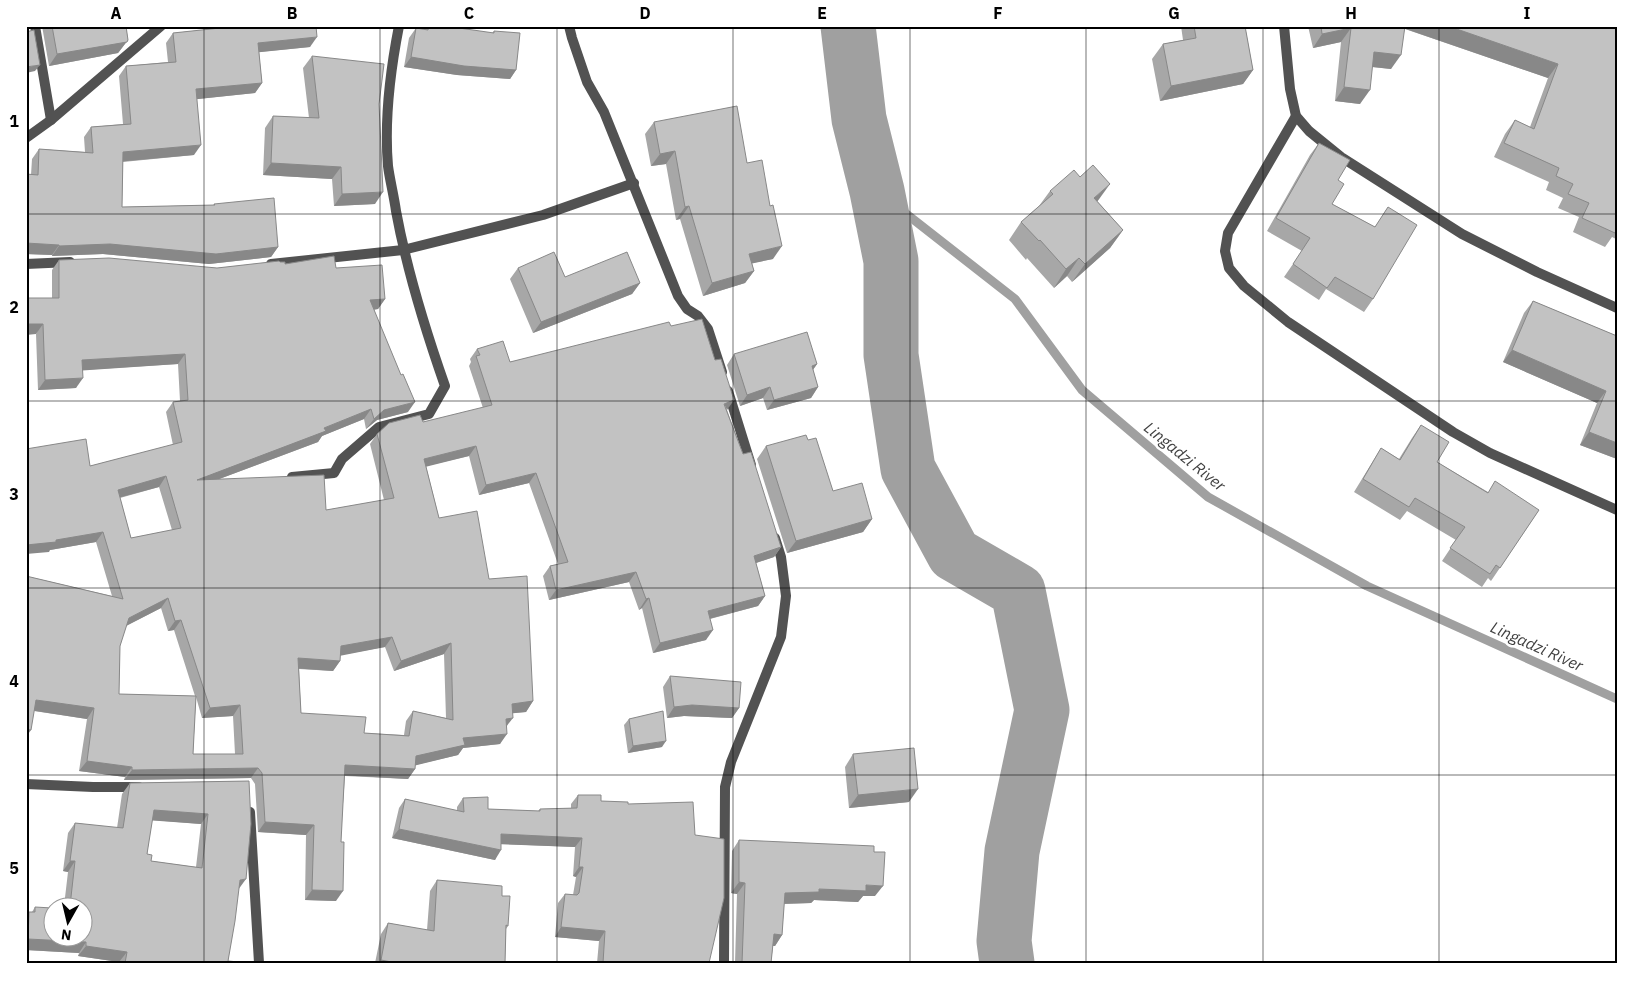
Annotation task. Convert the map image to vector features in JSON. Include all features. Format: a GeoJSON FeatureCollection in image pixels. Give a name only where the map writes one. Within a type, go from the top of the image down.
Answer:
{"type":"FeatureCollection","features":[{"type":"Feature","properties":{"kind":"street"},"geometry":{"type":"LineString","coordinates":[[35,26],[51,120]]}},
{"type":"Feature","properties":{"kind":"street"},"geometry":{"type":"LineString","coordinates":[[26,138],[51,120],[161,26]]}},
{"type":"Feature","properties":{"kind":"street"},"geometry":{"type":"LineString","coordinates":[[292,477],[334,473],[342,459],[379,427],[430,414],[445,386],[423,324],[404,250],[388,166],[387,115],[390,71],[399,26]]}},
{"type":"Feature","properties":{"kind":"street"},"geometry":{"type":"LineString","coordinates":[[569,26],[587,82],[604,112],[678,296],[687,309],[698,316],[708,329],[754,472]]}},
{"type":"Feature","properties":{"kind":"street"},"geometry":{"type":"LineString","coordinates":[[1284,26],[1290,88],[1296,116],[1309,131],[1341,157],[1462,234],[1537,272],[1617,308]]}},
{"type":"Feature","properties":{"kind":"street"},"geometry":{"type":"LineString","coordinates":[[1296,116],[1228,233],[1225,251],[1229,268],[1244,286],[1288,322],[1453,432],[1490,454],[1617,510]]}},
{"type":"Feature","properties":{"kind":"street"},"geometry":{"type":"LineString","coordinates":[[258,266],[404,250],[543,215],[634,184]]}},
{"type":"Feature","properties":{"kind":"street"},"geometry":{"type":"LineString","coordinates":[[26,264],[84,262]]}},
{"type":"Feature","properties":{"kind":"street"},"geometry":{"type":"LineString","coordinates":[[724,963],[724,787],[731,762],[781,637],[786,596],[781,557],[772,529]]}},
{"type":"Feature","properties":{"kind":"street"},"geometry":{"type":"LineString","coordinates":[[26,784],[93,787],[152,786]]}},
{"type":"Feature","properties":{"kind":"street"},"geometry":{"type":"LineString","coordinates":[[250,802],[259,963]]}},
{"type":"Feature","properties":{"kind":"building"},"geometry":{"type":"Polygon","coordinates":[[[52,26],[126,26],[128,40],[127,42],[57,54],[52,26]]]}},
{"type":"Feature","properties":{"kind":"building"},"geometry":{"type":"Polygon","coordinates":[[[220,26],[316,26],[317,37],[258,43],[262,83],[196,89],[201,145],[123,152],[122,207],[215,205],[274,198],[278,247],[216,254],[110,244],[59,246],[26,243],[26,174],[38,175],[39,149],[93,153],[91,127],[131,124],[126,66],[176,62],[173,33],[220,28],[220,26]]]}},
{"type":"Feature","properties":{"kind":"building"},"geometry":{"type":"Polygon","coordinates":[[[429,26],[445,26],[494,33],[494,31],[520,33],[516,70],[464,66],[411,57],[416,28],[428,30],[429,26]]]}},
{"type":"Feature","properties":{"kind":"building"},"geometry":{"type":"Polygon","coordinates":[[[1194,26],[1245,26],[1253,70],[1171,86],[1163,44],[1196,38],[1194,26]]]}},
{"type":"Feature","properties":{"kind":"building"},"geometry":{"type":"Polygon","coordinates":[[[1321,26],[1405,26],[1401,55],[1374,52],[1370,90],[1344,87],[1351,28],[1322,34],[1321,26]]]}},
{"type":"Feature","properties":{"kind":"building"},"geometry":{"type":"Polygon","coordinates":[[[1448,26],[1617,26],[1617,229],[1615,233],[1582,218],[1589,203],[1568,194],[1573,184],[1556,176],[1559,168],[1504,143],[1515,120],[1534,129],[1558,64],[1448,26]]]}},
{"type":"Feature","properties":{"kind":"building"},"geometry":{"type":"Polygon","coordinates":[[[34,30],[40,65],[26,67],[26,32],[34,30]]]}},
{"type":"Feature","properties":{"kind":"building"},"geometry":{"type":"Polygon","coordinates":[[[312,56],[384,64],[379,104],[383,192],[342,194],[341,167],[271,163],[273,116],[319,118],[312,56]]]}},
{"type":"Feature","properties":{"kind":"building"},"geometry":{"type":"Polygon","coordinates":[[[737,106],[747,163],[762,160],[770,206],[773,205],[782,246],[749,254],[754,271],[712,283],[689,206],[685,207],[675,151],[660,154],[654,122],[737,106]]]}},
{"type":"Feature","properties":{"kind":"building"},"geometry":{"type":"Polygon","coordinates":[[[1319,143],[1350,160],[1338,180],[1344,184],[1332,204],[1375,227],[1388,207],[1417,225],[1373,299],[1335,277],[1327,288],[1293,264],[1310,238],[1276,218],[1319,143]]]}},
{"type":"Feature","properties":{"kind":"building"},"geometry":{"type":"Polygon","coordinates":[[[1093,165],[1110,184],[1094,198],[1123,230],[1085,264],[1079,258],[1066,269],[1021,222],[1053,194],[1050,191],[1074,170],[1080,177],[1093,165]]]}},
{"type":"Feature","properties":{"kind":"building"},"geometry":{"type":"Polygon","coordinates":[[[554,252],[565,277],[627,252],[640,283],[541,322],[518,268],[554,252]]]}},
{"type":"Feature","properties":{"kind":"building"},"geometry":{"type":"Polygon","coordinates":[[[334,256],[336,268],[382,265],[385,299],[370,300],[401,375],[403,374],[415,402],[384,410],[374,419],[371,409],[324,428],[326,431],[197,480],[324,475],[326,510],[394,498],[377,434],[389,423],[420,415],[423,422],[492,405],[476,356],[480,355],[477,349],[503,341],[510,362],[669,322],[671,326],[702,319],[715,360],[721,359],[734,400],[724,404],[743,454],[751,452],[781,547],[754,556],[765,596],[708,611],[713,630],[660,643],[649,598],[646,599],[636,572],[556,590],[550,566],[568,562],[536,473],[486,485],[476,446],[424,459],[439,518],[477,511],[489,579],[527,576],[533,701],[512,704],[513,718],[506,719],[507,734],[463,738],[465,745],[416,756],[415,769],[345,765],[341,842],[344,842],[343,891],[312,890],[314,825],[265,822],[262,773],[258,768],[132,770],[132,767],[87,761],[94,708],[36,700],[31,730],[26,729],[26,576],[123,599],[103,532],[56,540],[56,542],[26,545],[26,449],[86,439],[90,466],[182,442],[173,402],[188,400],[185,354],[82,360],[83,378],[45,380],[43,324],[26,324],[26,298],[59,298],[59,260],[109,258],[217,268],[279,261],[285,262],[285,264],[334,256]],[[166,476],[118,490],[131,538],[181,528],[166,476]],[[168,598],[129,618],[120,646],[119,694],[196,696],[193,754],[243,754],[240,705],[210,708],[181,620],[175,621],[168,598]],[[392,637],[341,646],[340,661],[298,658],[301,713],[366,717],[364,733],[409,736],[413,711],[453,720],[451,643],[401,661],[392,637]]]}},
{"type":"Feature","properties":{"kind":"building"},"geometry":{"type":"Polygon","coordinates":[[[1533,301],[1617,336],[1617,443],[1589,432],[1606,391],[1512,350],[1533,301]]]}},
{"type":"Feature","properties":{"kind":"building"},"geometry":{"type":"Polygon","coordinates":[[[807,332],[817,364],[812,366],[818,387],[774,400],[770,387],[747,395],[734,354],[807,332]]]}},
{"type":"Feature","properties":{"kind":"building"},"geometry":{"type":"Polygon","coordinates":[[[1421,425],[1449,442],[1437,462],[1488,493],[1495,481],[1539,510],[1500,568],[1496,565],[1490,574],[1450,548],[1465,527],[1415,498],[1409,507],[1363,479],[1381,448],[1400,460],[1421,425]]]}},
{"type":"Feature","properties":{"kind":"building"},"geometry":{"type":"Polygon","coordinates":[[[806,435],[808,440],[816,438],[833,491],[862,483],[872,519],[796,541],[766,446],[806,435]]]}},
{"type":"Feature","properties":{"kind":"building"},"geometry":{"type":"Polygon","coordinates":[[[670,676],[741,682],[739,708],[692,705],[674,707],[670,676]]]}},
{"type":"Feature","properties":{"kind":"building"},"geometry":{"type":"Polygon","coordinates":[[[663,711],[666,741],[633,746],[629,719],[663,711]]]}},
{"type":"Feature","properties":{"kind":"building"},"geometry":{"type":"Polygon","coordinates":[[[914,748],[918,789],[858,795],[853,754],[914,748]]]}},
{"type":"Feature","properties":{"kind":"building"},"geometry":{"type":"Polygon","coordinates":[[[249,781],[251,824],[246,879],[240,880],[228,961],[239,963],[125,963],[127,952],[86,946],[92,946],[92,896],[71,896],[75,861],[70,861],[75,823],[123,828],[130,783],[249,781]],[[154,810],[147,854],[152,855],[151,861],[202,868],[208,814],[154,810]]]}},
{"type":"Feature","properties":{"kind":"building"},"geometry":{"type":"Polygon","coordinates":[[[578,795],[601,795],[601,801],[628,802],[628,804],[693,802],[695,835],[724,839],[724,898],[709,963],[603,963],[605,931],[561,927],[565,894],[577,895],[579,893],[583,867],[579,867],[582,838],[501,834],[501,850],[399,829],[405,799],[464,812],[463,798],[488,797],[488,809],[540,811],[540,809],[577,808],[578,795]]]}},
{"type":"Feature","properties":{"kind":"building"},"geometry":{"type":"Polygon","coordinates":[[[739,840],[874,846],[874,852],[885,852],[883,886],[866,885],[866,891],[819,889],[819,892],[785,893],[782,935],[774,934],[771,963],[742,963],[745,883],[739,882],[739,840]]]}},
{"type":"Feature","properties":{"kind":"building"},"geometry":{"type":"Polygon","coordinates":[[[437,880],[502,886],[502,896],[510,896],[508,926],[506,925],[505,963],[397,963],[381,960],[388,923],[434,931],[437,880]]]}},
{"type":"Feature","properties":{"kind":"building"},"geometry":{"type":"Polygon","coordinates":[[[35,907],[42,907],[42,940],[28,939],[29,912],[35,912],[35,907]]]}},
{"type":"Feature","properties":{"kind":"waterway"},"geometry":{"type":"LineString","coordinates":[[848,26],[859,119],[877,191],[891,261],[891,355],[908,469],[954,554],[1018,591],[1042,710],[1012,851],[1004,941],[1007,963]]}},
{"type":"Feature","properties":{"kind":"waterway","name":"Lingadzi River"},"geometry":{"type":"LineString","coordinates":[[877,191],[1015,299],[1082,390],[1208,497],[1367,586],[1617,699]]}}]}
